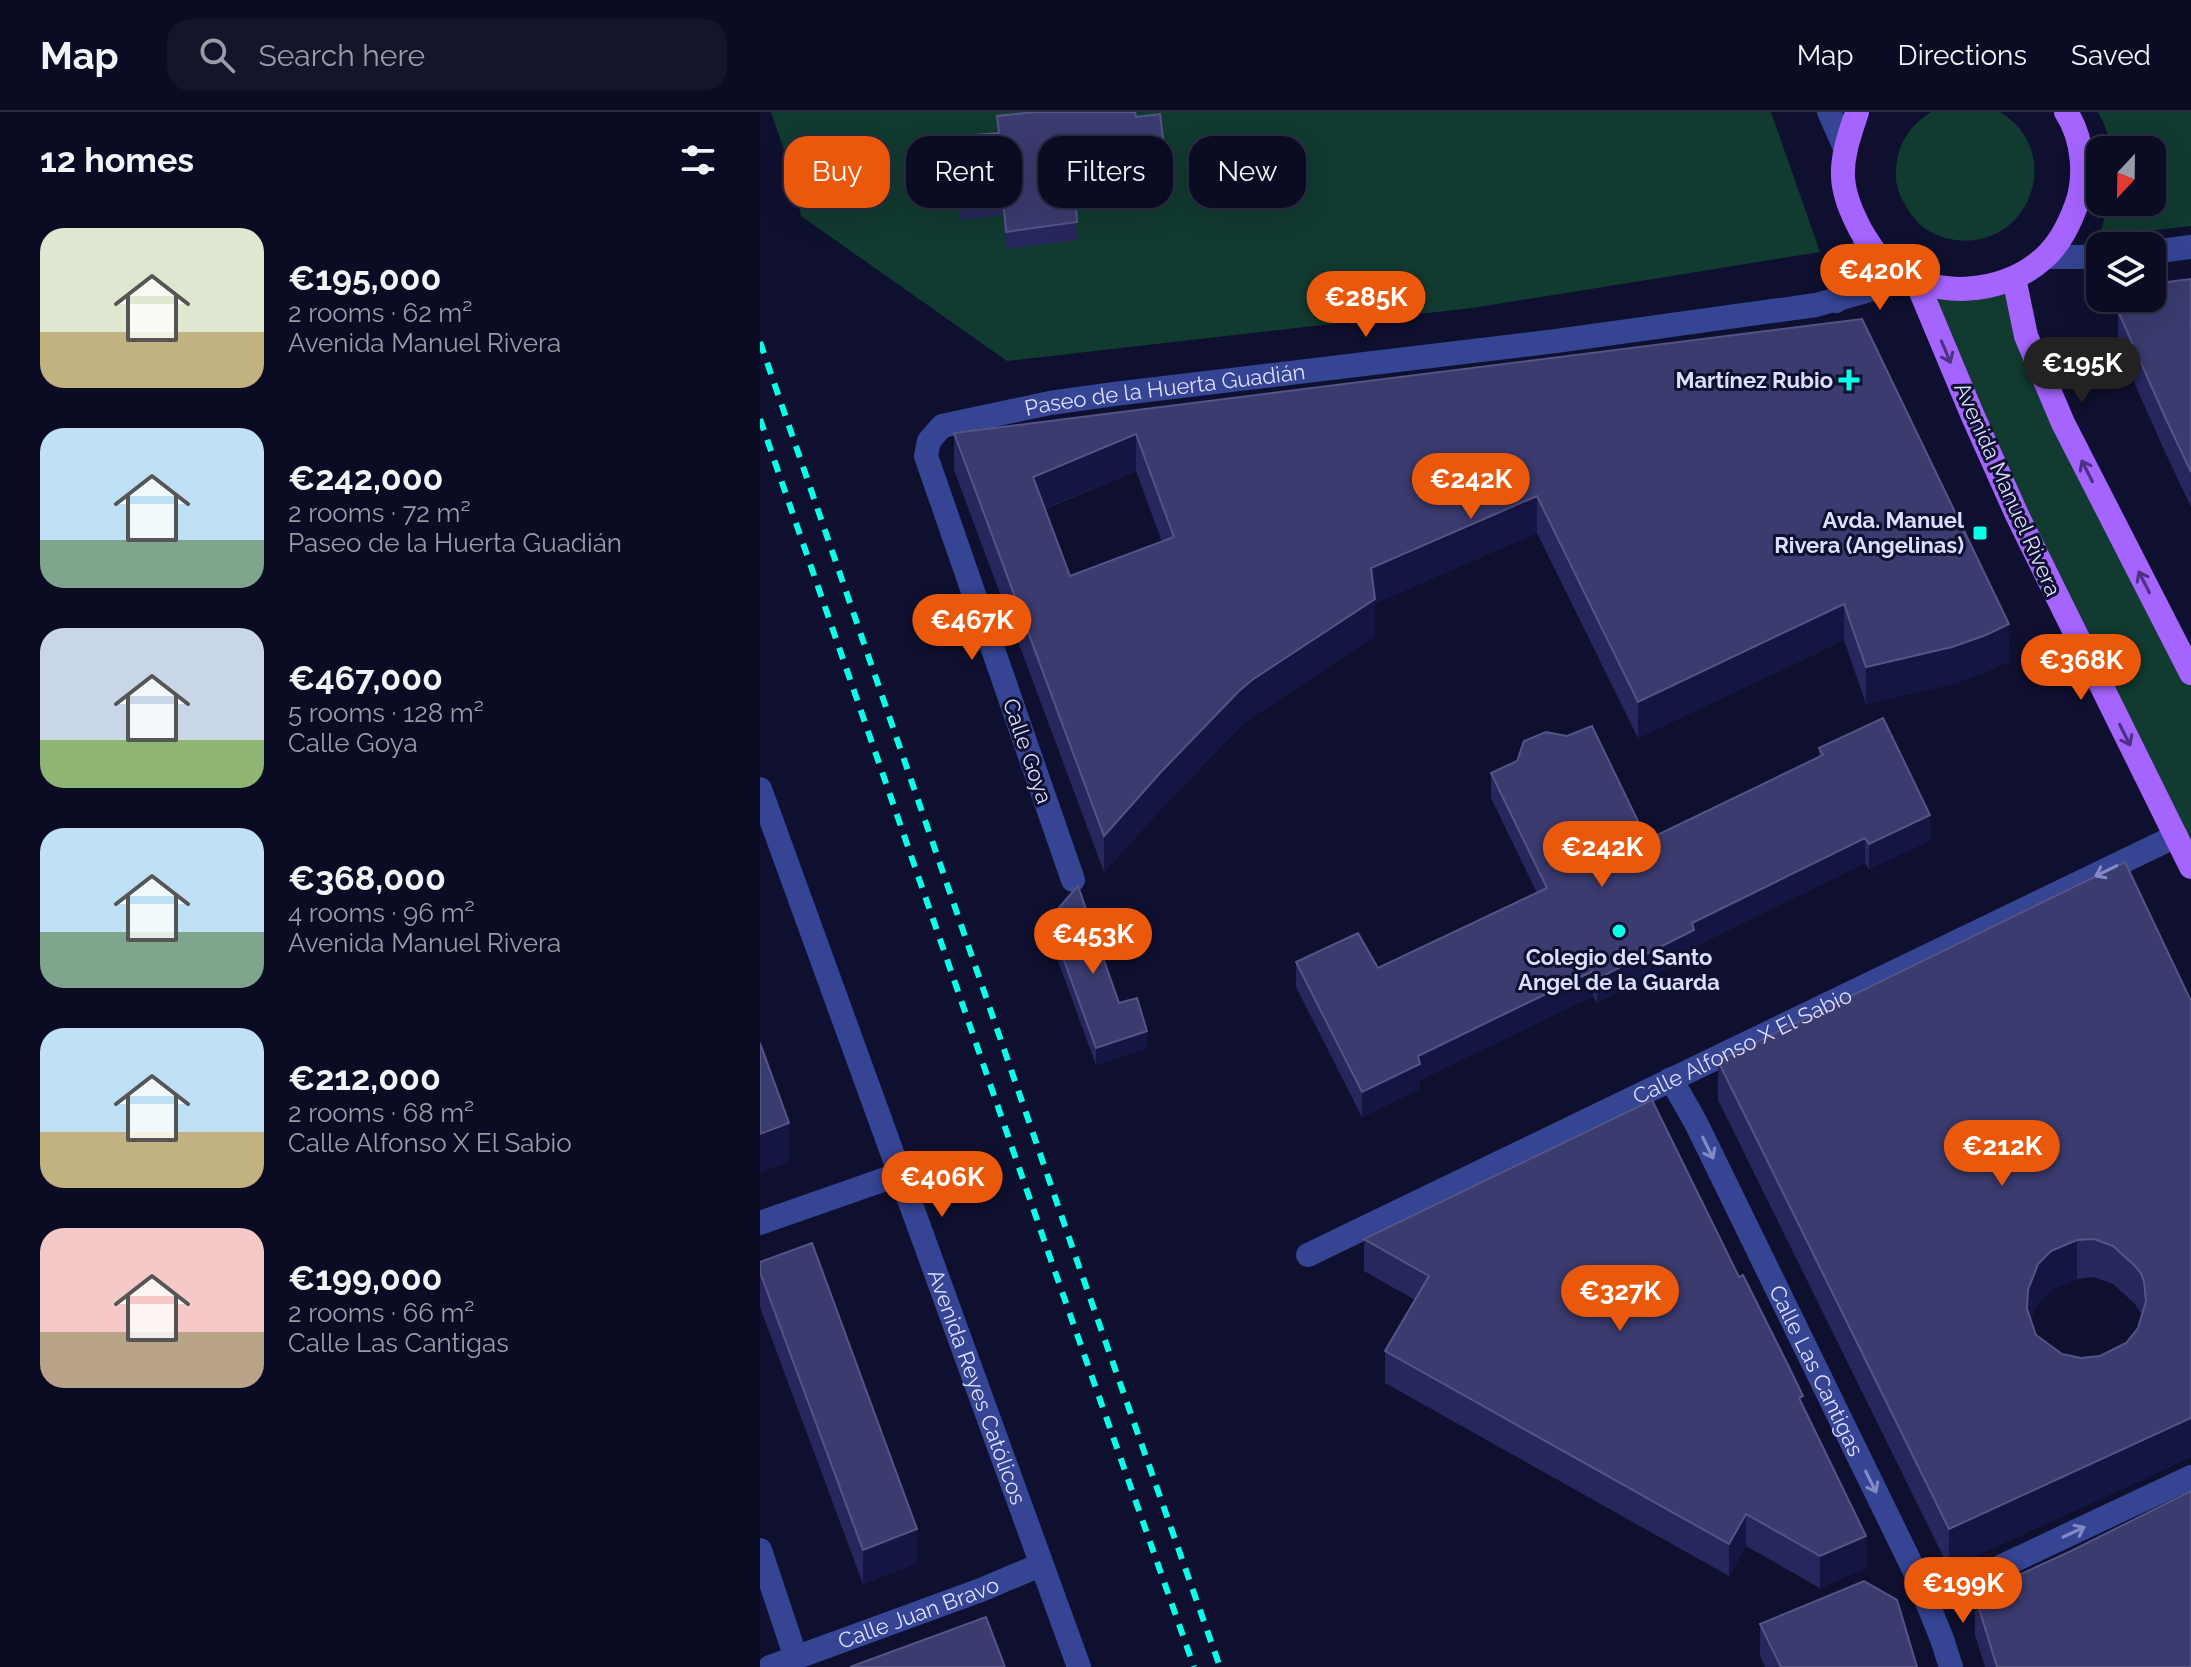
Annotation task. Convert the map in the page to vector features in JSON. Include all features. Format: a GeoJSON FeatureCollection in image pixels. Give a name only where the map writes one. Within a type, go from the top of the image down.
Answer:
{"type":"FeatureCollection","features":[{"type":"Feature","properties":{"kind":"main road"},"geometry":{"type":"LineString","coordinates":[[1857,112],[1845,148],[1843,179],[1850,211],[1867,241],[1885,263],[1912,278],[1940,287],[1965,289],[1990,286],[2014,278],[2046,257],[2068,228],[2080,194],[2082,158],[2073,123],[2066,112]]}},
{"type":"Feature","properties":{"kind":"main road","name":"Avenida Manuel Rivera"},"geometry":{"type":"LineString","coordinates":[[1912,278],[2017,515],[2191,867]]}},
{"type":"Feature","properties":{"kind":"main road"},"geometry":{"type":"LineString","coordinates":[[2014,278],[2026,336],[2063,423],[2191,673]]}},
{"type":"Feature","properties":{"kind":"street"},"geometry":{"type":"LineString","coordinates":[[1829,112],[1845,148]]}},
{"type":"Feature","properties":{"kind":"street"},"geometry":{"type":"LineString","coordinates":[[1836,301],[1867,241]]}},
{"type":"Feature","properties":{"kind":"street"},"geometry":{"type":"LineString","coordinates":[[2166,250],[2191,247]]}},
{"type":"Feature","properties":{"kind":"street"},"geometry":{"type":"LineString","coordinates":[[2046,257],[2086,257]]}},
{"type":"Feature","properties":{"kind":"street","name":"Paseo de la Huerta Guadián"},"geometry":{"type":"LineString","coordinates":[[929,441],[942,426],[1050,403],[1556,341],[1836,301],[1912,278]]}},
{"type":"Feature","properties":{"kind":"street","name":"Calle Goya"},"geometry":{"type":"LineString","coordinates":[[929,441],[926,456],[1073,880]]}},
{"type":"Feature","properties":{"kind":"street","name":"Avenida Reyes Católicos"},"geometry":{"type":"LineString","coordinates":[[760,789],[1079,1667]]}},
{"type":"Feature","properties":{"kind":"street","name":"Calle Alfonso X El Sabio"},"geometry":{"type":"LineString","coordinates":[[1308,1255],[2176,836]]}},
{"type":"Feature","properties":{"kind":"street","name":"Calle Las Cantigas"},"geometry":{"type":"LineString","coordinates":[[1671,1079],[1703,1137],[1927,1599],[1951,1667]]}},
{"type":"Feature","properties":{"kind":"street"},"geometry":{"type":"LineString","coordinates":[[760,1223],[900,1174]]}},
{"type":"Feature","properties":{"kind":"street"},"geometry":{"type":"LineString","coordinates":[[1927,1599],[2191,1477]]}},
{"type":"Feature","properties":{"kind":"street"},"geometry":{"type":"LineString","coordinates":[[760,1550],[796,1658]]}},
{"type":"Feature","properties":{"kind":"street","name":"Calle Juan Bravo"},"geometry":{"type":"LineString","coordinates":[[770,1667],[971,1594],[1040,1565]]}},
{"type":"Feature","properties":{"kind":"green space"},"geometry":{"type":"Polygon","coordinates":[[[771,112],[1771,112],[1820,252],[1472,308],[1007,361],[801,216],[799,208],[890,208],[890,136],[784,136],[784,150],[771,112]]]}},
{"type":"Feature","properties":{"kind":"green space"},"geometry":{"type":"Polygon","coordinates":[[[1931,112],[2000,112],[2021,130],[2032,151],[2034,174],[2029,197],[2018,217],[2000,232],[1977,240],[1945,238],[1921,226],[1905,204],[1896,179],[1900,149],[1909,132],[1931,112]]]}},
{"type":"Feature","properties":{"kind":"green space"},"geometry":{"type":"Polygon","coordinates":[[[2098,112],[2191,112],[2191,226],[2141,232],[2100,232],[2105,216],[2166,216],[2166,136],[2108,136],[2098,112]]]}},
{"type":"Feature","properties":{"kind":"green space"},"geometry":{"type":"Polygon","coordinates":[[[2014,278],[2026,336],[2191,683],[2191,865],[1916,280],[2014,278]]]}},
{"type":"Feature","properties":{"kind":"building"},"geometry":{"type":"Polygon","coordinates":[[[1035,112],[1135,112],[1136,117],[1160,114],[1163,136],[1038,136],[1038,208],[1076,208],[1077,222],[1006,232],[1004,208],[1022,208],[1022,136],[974,136],[999,133],[997,116],[1035,112]]]}},
{"type":"Feature","properties":{"kind":"building"},"geometry":{"type":"Polygon","coordinates":[[[2191,279],[2191,472],[2118,312],[2166,312],[2166,282],[2191,279]]]}},
{"type":"Feature","properties":{"kind":"building"},"geometry":{"type":"Polygon","coordinates":[[[1862,319],[2009,624],[1952,647],[1866,667],[1844,604],[1638,702],[1537,496],[1371,568],[1375,599],[1239,691],[1104,836],[954,433],[1862,319]],[[1136,434],[1033,477],[1070,576],[1174,537],[1136,434]]]}},
{"type":"Feature","properties":{"kind":"building","name":"Colegio del Santo Angel de la Guarda"},"geometry":{"type":"Polygon","coordinates":[[[1883,718],[1930,815],[1869,844],[1865,838],[1692,923],[1694,930],[1597,979],[1593,971],[1418,1056],[1420,1064],[1362,1092],[1296,962],[1358,933],[1378,968],[1547,888],[1491,773],[1517,761],[1524,741],[1546,732],[1567,736],[1592,726],[1647,840],[1823,755],[1819,748],[1883,718]]]}},
{"type":"Feature","properties":{"kind":"building"},"geometry":{"type":"Polygon","coordinates":[[[2125,862],[2191,1001],[2191,1418],[1949,1529],[1718,1061],[2125,862]],[[2094,1239],[2077,1240],[2051,1251],[2038,1264],[2028,1290],[2027,1309],[2036,1335],[2062,1354],[2081,1358],[2100,1356],[2126,1343],[2138,1328],[2146,1301],[2144,1282],[2135,1266],[2113,1246],[2094,1239]]]}},
{"type":"Feature","properties":{"kind":"building"},"geometry":{"type":"Polygon","coordinates":[[[1078,886],[1119,1003],[1137,998],[1147,1031],[1096,1048],[1049,919],[1078,886]]]}},
{"type":"Feature","properties":{"kind":"building"},"geometry":{"type":"Polygon","coordinates":[[[760,1043],[789,1123],[760,1134],[760,1043]]]}},
{"type":"Feature","properties":{"kind":"building"},"geometry":{"type":"Polygon","coordinates":[[[1652,1100],[1739,1277],[1743,1275],[1788,1365],[1803,1396],[1799,1398],[1866,1536],[1820,1556],[1746,1514],[1729,1544],[1385,1351],[1429,1276],[1364,1239],[1652,1100]]]}},
{"type":"Feature","properties":{"kind":"building"},"geometry":{"type":"Polygon","coordinates":[[[812,1243],[917,1529],[863,1550],[760,1272],[760,1262],[812,1243]]]}},
{"type":"Feature","properties":{"kind":"building"},"geometry":{"type":"Polygon","coordinates":[[[2191,1491],[2191,1667],[1997,1667],[1975,1595],[2191,1491]]]}},
{"type":"Feature","properties":{"kind":"building"},"geometry":{"type":"Polygon","coordinates":[[[1864,1581],[1897,1600],[1917,1667],[1781,1667],[1760,1624],[1864,1581]]]}},
{"type":"Feature","properties":{"kind":"building"},"geometry":{"type":"Polygon","coordinates":[[[986,1617],[1005,1667],[850,1667],[986,1617]]]}},
{"type":"Feature","properties":{"kind":"railway"},"geometry":{"type":"LineString","coordinates":[[760,342],[1220,1667]]}},
{"type":"Feature","properties":{"kind":"railway"},"geometry":{"type":"LineString","coordinates":[[760,419],[1194,1667]]}},
{"type":"Feature","properties":{"kind":"place","name":"Martínez Rubio"},"geometry":{"type":"Point","coordinates":[1849,380]}},
{"type":"Feature","properties":{"kind":"place","name":"Avda. Manuel Rivera (Angelinas)"},"geometry":{"type":"Point","coordinates":[1980,533]}},
{"type":"Feature","properties":{"kind":"place","name":"Colegio del Santo Angel de la Guarda"},"geometry":{"type":"Point","coordinates":[1619,931]}}]}
